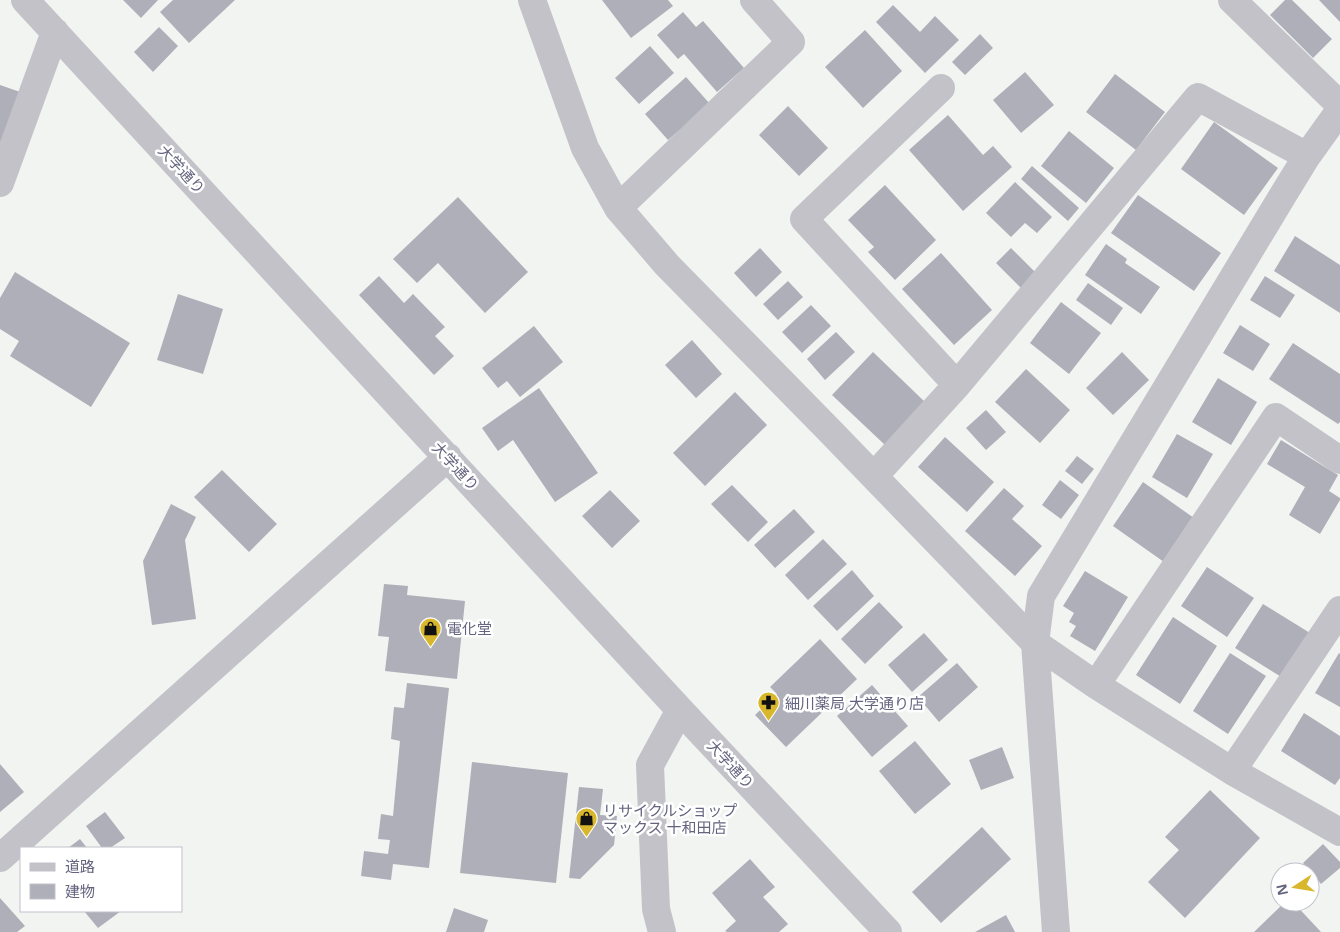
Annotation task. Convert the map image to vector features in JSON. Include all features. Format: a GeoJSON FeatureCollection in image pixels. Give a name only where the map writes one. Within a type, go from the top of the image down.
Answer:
{"type":"FeatureCollection","features":[{"type":"Feature","properties":{"kind":"street","name":"大学通り"},"geometry":{"type":"LineString","coordinates":[[25,0],[680,710],[888,932]]}},
{"type":"Feature","properties":{"kind":"street"},"geometry":{"type":"LineString","coordinates":[[532,0],[585,148],[618,208],[667,265],[1035,643],[1096,685],[1232,771],[1337,824]]}},
{"type":"Feature","properties":{"kind":"street"},"geometry":{"type":"LineString","coordinates":[[618,208],[791,42],[754,0]]}},
{"type":"Feature","properties":{"kind":"street"},"geometry":{"type":"LineString","coordinates":[[1232,0],[1340,105]]}},
{"type":"Feature","properties":{"kind":"street"},"geometry":{"type":"LineString","coordinates":[[0,183],[55,32]]}},
{"type":"Feature","properties":{"kind":"street"},"geometry":{"type":"LineString","coordinates":[[941,88],[804,219],[957,385]]}},
{"type":"Feature","properties":{"kind":"street"},"geometry":{"type":"LineString","coordinates":[[874,476],[957,385],[1198,97],[1308,156]]}},
{"type":"Feature","properties":{"kind":"street"},"geometry":{"type":"LineString","coordinates":[[1056,932],[1035,643],[1041,596],[1308,156],[1340,110]]}},
{"type":"Feature","properties":{"kind":"street"},"geometry":{"type":"LineString","coordinates":[[1096,685],[1276,417],[1340,460]]}},
{"type":"Feature","properties":{"kind":"street"},"geometry":{"type":"LineString","coordinates":[[0,858],[448,457]]}},
{"type":"Feature","properties":{"kind":"street"},"geometry":{"type":"LineString","coordinates":[[1232,771],[1340,610]]}},
{"type":"Feature","properties":{"kind":"street"},"geometry":{"type":"LineString","coordinates":[[662,932],[656,909],[650,765],[680,710]]}},
{"type":"Feature","properties":{"kind":"building"},"geometry":{"type":"Polygon","coordinates":[[[123,0],[158,0],[141,18],[123,0]]]}},
{"type":"Feature","properties":{"kind":"building"},"geometry":{"type":"Polygon","coordinates":[[[173,0],[235,0],[189,43],[160,12],[173,0]]]}},
{"type":"Feature","properties":{"kind":"building"},"geometry":{"type":"Polygon","coordinates":[[[602,0],[668,0],[673,6],[631,38],[602,0]]]}},
{"type":"Feature","properties":{"kind":"building"},"geometry":{"type":"Polygon","coordinates":[[[1285,0],[1292,0],[1332,39],[1313,58],[1270,15],[1285,0]]]}},
{"type":"Feature","properties":{"kind":"building"},"geometry":{"type":"Polygon","coordinates":[[[1319,0],[1340,0],[1340,22],[1319,0]]]}},
{"type":"Feature","properties":{"kind":"building"},"geometry":{"type":"Polygon","coordinates":[[[893,5],[920,32],[935,16],[959,40],[925,73],[876,22],[893,5]]]}},
{"type":"Feature","properties":{"kind":"building"},"geometry":{"type":"Polygon","coordinates":[[[683,12],[696,27],[703,21],[744,68],[717,92],[684,54],[678,59],[657,35],[683,12]]]}},
{"type":"Feature","properties":{"kind":"building"},"geometry":{"type":"Polygon","coordinates":[[[159,27],[178,46],[153,72],[134,52],[159,27]]]}},
{"type":"Feature","properties":{"kind":"building"},"geometry":{"type":"Polygon","coordinates":[[[865,30],[902,71],[863,108],[825,67],[865,30]]]}},
{"type":"Feature","properties":{"kind":"building"},"geometry":{"type":"Polygon","coordinates":[[[980,34],[993,48],[965,75],[952,62],[980,34]]]}},
{"type":"Feature","properties":{"kind":"building"},"geometry":{"type":"Polygon","coordinates":[[[650,46],[674,73],[639,104],[615,78],[650,46]]]}},
{"type":"Feature","properties":{"kind":"building"},"geometry":{"type":"Polygon","coordinates":[[[1025,72],[1054,105],[1021,133],[993,100],[1025,72]]]}},
{"type":"Feature","properties":{"kind":"building"},"geometry":{"type":"Polygon","coordinates":[[[1115,74],[1165,112],[1136,150],[1086,112],[1115,74]]]}},
{"type":"Feature","properties":{"kind":"building"},"geometry":{"type":"Polygon","coordinates":[[[686,77],[710,104],[668,140],[645,114],[686,77]]]}},
{"type":"Feature","properties":{"kind":"building"},"geometry":{"type":"Polygon","coordinates":[[[0,85],[23,93],[0,154],[0,85]]]}},
{"type":"Feature","properties":{"kind":"building"},"geometry":{"type":"Polygon","coordinates":[[[788,106],[828,148],[799,176],[759,135],[788,106]]]}},
{"type":"Feature","properties":{"kind":"building"},"geometry":{"type":"Polygon","coordinates":[[[948,115],[983,155],[993,146],[1012,167],[963,211],[909,150],[948,115]]]}},
{"type":"Feature","properties":{"kind":"building"},"geometry":{"type":"Polygon","coordinates":[[[1214,122],[1278,168],[1244,215],[1181,169],[1214,122]]]}},
{"type":"Feature","properties":{"kind":"building"},"geometry":{"type":"Polygon","coordinates":[[[1069,131],[1114,168],[1086,203],[1041,166],[1069,131]]]}},
{"type":"Feature","properties":{"kind":"building"},"geometry":{"type":"Polygon","coordinates":[[[1032,166],[1079,208],[1068,221],[1021,179],[1032,166]]]}},
{"type":"Feature","properties":{"kind":"building"},"geometry":{"type":"Polygon","coordinates":[[[1015,182],[1052,217],[1037,233],[1025,223],[1011,237],[986,213],[1015,182]]]}},
{"type":"Feature","properties":{"kind":"building"},"geometry":{"type":"Polygon","coordinates":[[[885,185],[936,240],[895,280],[868,252],[874,247],[848,220],[885,185]]]}},
{"type":"Feature","properties":{"kind":"building"},"geometry":{"type":"Polygon","coordinates":[[[1138,195],[1221,253],[1194,291],[1111,233],[1138,195]]]}},
{"type":"Feature","properties":{"kind":"building"},"geometry":{"type":"Polygon","coordinates":[[[458,197],[528,272],[485,313],[438,263],[417,283],[393,259],[458,197]]]}},
{"type":"Feature","properties":{"kind":"building"},"geometry":{"type":"Polygon","coordinates":[[[1295,236],[1340,265],[1340,313],[1274,271],[1295,236]]]}},
{"type":"Feature","properties":{"kind":"building"},"geometry":{"type":"Polygon","coordinates":[[[1106,244],[1127,259],[1125,263],[1160,287],[1141,314],[1085,275],[1106,244]]]}},
{"type":"Feature","properties":{"kind":"building"},"geometry":{"type":"Polygon","coordinates":[[[760,248],[782,272],[756,297],[734,273],[760,248]]]}},
{"type":"Feature","properties":{"kind":"building"},"geometry":{"type":"Polygon","coordinates":[[[1011,248],[1038,275],[1023,290],[996,263],[1011,248]]]}},
{"type":"Feature","properties":{"kind":"building"},"geometry":{"type":"Polygon","coordinates":[[[941,253],[992,310],[954,345],[902,289],[941,253]]]}},
{"type":"Feature","properties":{"kind":"building"},"geometry":{"type":"Polygon","coordinates":[[[15,272],[130,343],[91,407],[10,356],[19,341],[0,329],[0,298],[15,272]]]}},
{"type":"Feature","properties":{"kind":"building"},"geometry":{"type":"Polygon","coordinates":[[[379,276],[404,303],[413,294],[445,327],[435,336],[454,356],[434,375],[359,295],[379,276]]]}},
{"type":"Feature","properties":{"kind":"building"},"geometry":{"type":"Polygon","coordinates":[[[1265,276],[1295,295],[1280,318],[1250,300],[1265,276]]]}},
{"type":"Feature","properties":{"kind":"building"},"geometry":{"type":"Polygon","coordinates":[[[788,281],[803,297],[778,320],[763,304],[788,281]]]}},
{"type":"Feature","properties":{"kind":"building"},"geometry":{"type":"Polygon","coordinates":[[[1088,283],[1123,308],[1111,325],[1076,300],[1088,283]]]}},
{"type":"Feature","properties":{"kind":"building"},"geometry":{"type":"Polygon","coordinates":[[[178,294],[223,309],[203,374],[157,360],[178,294]]]}},
{"type":"Feature","properties":{"kind":"building"},"geometry":{"type":"Polygon","coordinates":[[[1061,302],[1101,333],[1069,374],[1030,343],[1061,302]]]}},
{"type":"Feature","properties":{"kind":"building"},"geometry":{"type":"Polygon","coordinates":[[[811,305],[831,326],[802,353],[782,332],[811,305]]]}},
{"type":"Feature","properties":{"kind":"building"},"geometry":{"type":"Polygon","coordinates":[[[1240,325],[1270,344],[1253,371],[1223,353],[1240,325]]]}},
{"type":"Feature","properties":{"kind":"building"},"geometry":{"type":"Polygon","coordinates":[[[534,326],[563,362],[520,397],[507,381],[498,388],[482,368],[534,326]]]}},
{"type":"Feature","properties":{"kind":"building"},"geometry":{"type":"Polygon","coordinates":[[[836,332],[855,352],[825,380],[807,359],[836,332]]]}},
{"type":"Feature","properties":{"kind":"building"},"geometry":{"type":"Polygon","coordinates":[[[692,340],[722,374],[696,398],[665,365],[692,340]]]}},
{"type":"Feature","properties":{"kind":"building"},"geometry":{"type":"Polygon","coordinates":[[[1293,343],[1340,374],[1340,422],[1338,424],[1269,379],[1293,343]]]}},
{"type":"Feature","properties":{"kind":"building"},"geometry":{"type":"Polygon","coordinates":[[[873,352],[926,403],[885,445],[832,395],[873,352]]]}},
{"type":"Feature","properties":{"kind":"building"},"geometry":{"type":"Polygon","coordinates":[[[1122,352],[1149,380],[1113,415],[1086,388],[1122,352]]]}},
{"type":"Feature","properties":{"kind":"building"},"geometry":{"type":"Polygon","coordinates":[[[1026,369],[1070,410],[1040,443],[995,402],[1026,369]]]}},
{"type":"Feature","properties":{"kind":"building"},"geometry":{"type":"Polygon","coordinates":[[[1218,378],[1257,402],[1231,445],[1192,422],[1218,378]]]}},
{"type":"Feature","properties":{"kind":"building"},"geometry":{"type":"Polygon","coordinates":[[[539,388],[598,473],[555,502],[513,440],[498,451],[482,428],[539,388]]]}},
{"type":"Feature","properties":{"kind":"building"},"geometry":{"type":"Polygon","coordinates":[[[735,392],[767,425],[705,486],[673,453],[735,392]]]}},
{"type":"Feature","properties":{"kind":"building"},"geometry":{"type":"Polygon","coordinates":[[[986,410],[1006,432],[986,450],[966,428],[986,410]]]}},
{"type":"Feature","properties":{"kind":"building"},"geometry":{"type":"Polygon","coordinates":[[[1177,434],[1213,454],[1187,498],[1152,477],[1177,434]]]}},
{"type":"Feature","properties":{"kind":"building"},"geometry":{"type":"Polygon","coordinates":[[[945,437],[994,482],[967,512],[918,467],[945,437]]]}},
{"type":"Feature","properties":{"kind":"building"},"geometry":{"type":"Polygon","coordinates":[[[1281,440],[1338,475],[1329,491],[1340,498],[1340,500],[1320,534],[1289,515],[1305,487],[1267,464],[1281,440]]]}},
{"type":"Feature","properties":{"kind":"building"},"geometry":{"type":"Polygon","coordinates":[[[1077,456],[1094,469],[1082,484],[1065,471],[1077,456]]]}},
{"type":"Feature","properties":{"kind":"building"},"geometry":{"type":"Polygon","coordinates":[[[222,470],[277,524],[249,552],[194,497],[222,470]]]}},
{"type":"Feature","properties":{"kind":"building"},"geometry":{"type":"Polygon","coordinates":[[[1060,480],[1079,495],[1061,519],[1042,505],[1060,480]]]}},
{"type":"Feature","properties":{"kind":"building"},"geometry":{"type":"Polygon","coordinates":[[[1143,482],[1194,518],[1164,562],[1113,526],[1143,482]]]}},
{"type":"Feature","properties":{"kind":"building"},"geometry":{"type":"Polygon","coordinates":[[[732,485],[768,522],[748,542],[711,504],[732,485]]]}},
{"type":"Feature","properties":{"kind":"building"},"geometry":{"type":"Polygon","coordinates":[[[1004,488],[1024,506],[1012,519],[1042,546],[1015,576],[965,531],[1004,488]]]}},
{"type":"Feature","properties":{"kind":"building"},"geometry":{"type":"Polygon","coordinates":[[[610,490],[640,521],[612,548],[582,516],[610,490]]]}},
{"type":"Feature","properties":{"kind":"building"},"geometry":{"type":"Polygon","coordinates":[[[171,504],[196,517],[185,540],[196,619],[152,625],[143,561],[171,504]]]}},
{"type":"Feature","properties":{"kind":"building"},"geometry":{"type":"Polygon","coordinates":[[[794,509],[815,532],[775,568],[754,545],[794,509]]]}},
{"type":"Feature","properties":{"kind":"building"},"geometry":{"type":"Polygon","coordinates":[[[823,539],[847,564],[808,600],[785,575],[823,539]]]}},
{"type":"Feature","properties":{"kind":"building"},"geometry":{"type":"Polygon","coordinates":[[[1207,567],[1254,598],[1227,637],[1181,606],[1207,567]]]}},
{"type":"Feature","properties":{"kind":"building"},"geometry":{"type":"Polygon","coordinates":[[[852,570],[874,596],[837,631],[813,606],[852,570]]]}},
{"type":"Feature","properties":{"kind":"building"},"geometry":{"type":"Polygon","coordinates":[[[1085,571],[1128,597],[1095,651],[1070,636],[1076,626],[1069,622],[1074,613],[1063,606],[1085,571]]]}},
{"type":"Feature","properties":{"kind":"building"},"geometry":{"type":"Polygon","coordinates":[[[384,584],[408,586],[407,595],[465,601],[457,679],[385,671],[389,637],[378,636],[384,584]]]}},
{"type":"Feature","properties":{"kind":"building"},"geometry":{"type":"Polygon","coordinates":[[[879,602],[903,627],[865,664],[841,639],[879,602]]]}},
{"type":"Feature","properties":{"kind":"building"},"geometry":{"type":"Polygon","coordinates":[[[1263,604],[1310,633],[1283,678],[1235,648],[1263,604]]]}},
{"type":"Feature","properties":{"kind":"building"},"geometry":{"type":"Polygon","coordinates":[[[1173,617],[1217,646],[1180,704],[1136,675],[1173,617]]]}},
{"type":"Feature","properties":{"kind":"building"},"geometry":{"type":"Polygon","coordinates":[[[924,633],[948,660],[912,692],[888,665],[924,633]]]}},
{"type":"Feature","properties":{"kind":"building"},"geometry":{"type":"Polygon","coordinates":[[[820,639],[857,679],[786,747],[755,715],[777,694],[770,687],[820,639]]]}},
{"type":"Feature","properties":{"kind":"building"},"geometry":{"type":"Polygon","coordinates":[[[1230,653],[1266,676],[1228,734],[1193,711],[1230,653]]]}},
{"type":"Feature","properties":{"kind":"building"},"geometry":{"type":"Polygon","coordinates":[[[1340,654],[1340,707],[1315,693],[1340,654]]]}},
{"type":"Feature","properties":{"kind":"building"},"geometry":{"type":"Polygon","coordinates":[[[957,663],[978,687],[939,722],[918,697],[957,663]]]}},
{"type":"Feature","properties":{"kind":"building"},"geometry":{"type":"Polygon","coordinates":[[[407,683],[449,688],[429,868],[393,864],[391,880],[361,876],[364,851],[388,854],[390,840],[378,839],[381,814],[393,816],[400,741],[391,739],[394,707],[404,708],[407,683]]]}},
{"type":"Feature","properties":{"kind":"building"},"geometry":{"type":"Polygon","coordinates":[[[872,685],[908,726],[872,757],[837,716],[872,685]]]}},
{"type":"Feature","properties":{"kind":"building"},"geometry":{"type":"Polygon","coordinates":[[[1304,713],[1340,736],[1340,778],[1335,785],[1281,751],[1304,713]]]}},
{"type":"Feature","properties":{"kind":"building"},"geometry":{"type":"Polygon","coordinates":[[[915,741],[951,784],[915,814],[879,771],[915,741]]]}},
{"type":"Feature","properties":{"kind":"building"},"geometry":{"type":"Polygon","coordinates":[[[1002,747],[1014,778],[981,790],[969,760],[1002,747]]]}},
{"type":"Feature","properties":{"kind":"building"},"geometry":{"type":"Polygon","coordinates":[[[472,762],[568,773],[556,883],[460,873],[472,762]]]}},
{"type":"Feature","properties":{"kind":"building"},"geometry":{"type":"Polygon","coordinates":[[[0,764],[24,792],[0,812],[0,764]]]}},
{"type":"Feature","properties":{"kind":"building"},"geometry":{"type":"Polygon","coordinates":[[[579,787],[603,789],[600,815],[617,816],[614,845],[580,879],[569,878],[579,787]]]}},
{"type":"Feature","properties":{"kind":"building"},"geometry":{"type":"Polygon","coordinates":[[[1210,790],[1260,838],[1185,918],[1148,882],[1179,850],[1165,837],[1210,790]]]}},
{"type":"Feature","properties":{"kind":"building"},"geometry":{"type":"Polygon","coordinates":[[[105,812],[125,838],[112,847],[101,847],[86,826],[105,812]]]}},
{"type":"Feature","properties":{"kind":"building"},"geometry":{"type":"Polygon","coordinates":[[[982,827],[1011,859],[941,923],[912,892],[982,827]]]}},
{"type":"Feature","properties":{"kind":"building"},"geometry":{"type":"Polygon","coordinates":[[[80,839],[86,847],[69,847],[80,839]]]}},
{"type":"Feature","properties":{"kind":"building"},"geometry":{"type":"Polygon","coordinates":[[[1323,844],[1340,862],[1340,868],[1321,884],[1320,862],[1304,862],[1323,844]]]}},
{"type":"Feature","properties":{"kind":"building"},"geometry":{"type":"Polygon","coordinates":[[[750,859],[775,887],[763,897],[788,924],[779,932],[725,931],[736,921],[712,893],[750,859]]]}},
{"type":"Feature","properties":{"kind":"building"},"geometry":{"type":"Polygon","coordinates":[[[0,898],[25,926],[17,932],[0,932],[0,898]]]}},
{"type":"Feature","properties":{"kind":"building"},"geometry":{"type":"Polygon","coordinates":[[[454,908],[488,920],[484,932],[446,932],[454,908]]]}},
{"type":"Feature","properties":{"kind":"building"},"geometry":{"type":"Polygon","coordinates":[[[85,912],[120,912],[98,928],[85,912]]]}},
{"type":"Feature","properties":{"kind":"building"},"geometry":{"type":"Polygon","coordinates":[[[1275,912],[1302,912],[1321,932],[1254,932],[1275,912]]]}},
{"type":"Feature","properties":{"kind":"building"},"geometry":{"type":"Polygon","coordinates":[[[1006,915],[1015,932],[975,932],[1006,915]]]}},
{"type":"Feature","properties":{"kind":"place","name":"電化堂"},"geometry":{"type":"Point","coordinates":[431,647]}},
{"type":"Feature","properties":{"kind":"place","name":"細川薬局 大学通り店"},"geometry":{"type":"Point","coordinates":[769,722]}},
{"type":"Feature","properties":{"kind":"place","name":"リサイクルショップ マックス 十和田店"},"geometry":{"type":"Point","coordinates":[587,838]}}]}
